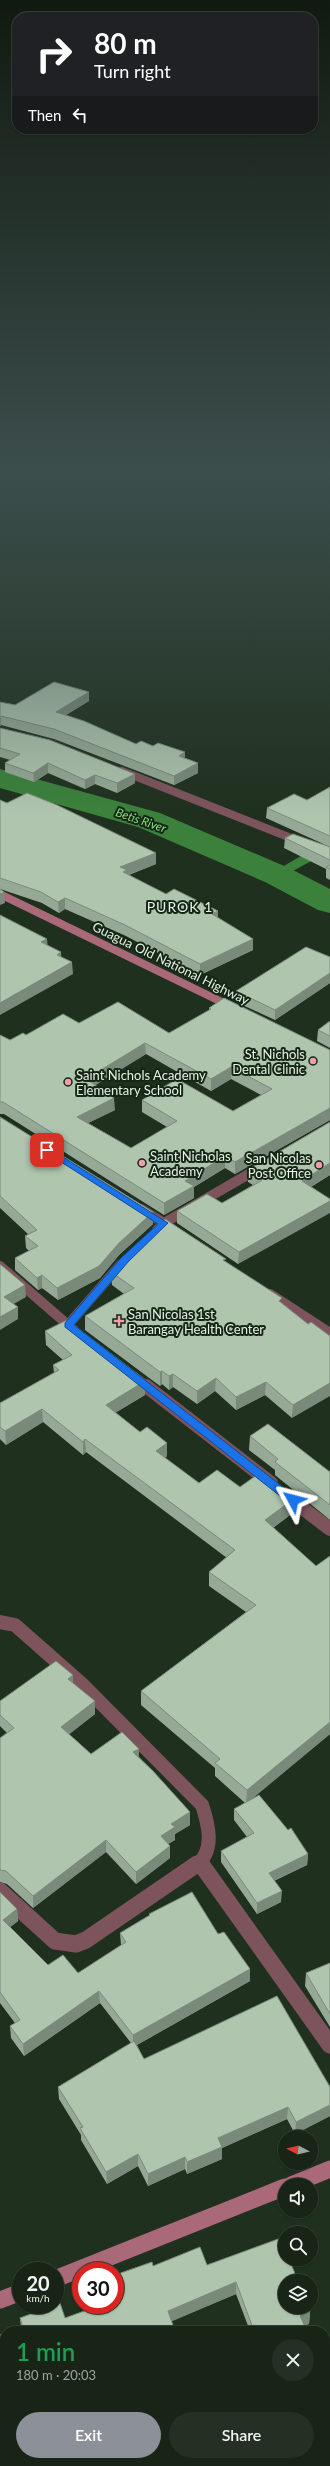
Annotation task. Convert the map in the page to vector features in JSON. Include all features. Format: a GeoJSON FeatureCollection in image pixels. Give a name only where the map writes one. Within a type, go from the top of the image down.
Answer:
{"type":"FeatureCollection","features":[{"type":"Feature","properties":{"kind":"main road","name":"Guagua Old National Highway"},"geometry":{"type":"LineString","coordinates":[[0,894],[244,1013]]}},
{"type":"Feature","properties":{"kind":"main road"},"geometry":{"type":"LineString","coordinates":[[308,2178],[330,2169]]}},
{"type":"Feature","properties":{"kind":"main road"},"geometry":{"type":"LineString","coordinates":[[64,2275],[278,2190]]}},
{"type":"Feature","properties":{"kind":"main road"},"geometry":{"type":"LineString","coordinates":[[0,2300],[12,2295]]}},
{"type":"Feature","properties":{"kind":"street"},"geometry":{"type":"LineString","coordinates":[[110,766],[310,845]]}},
{"type":"Feature","properties":{"kind":"street"},"geometry":{"type":"LineString","coordinates":[[146,1239],[164,1223],[270,1161]]}},
{"type":"Feature","properties":{"kind":"street"},"geometry":{"type":"LineString","coordinates":[[130,1202],[184,1237]]}},
{"type":"Feature","properties":{"kind":"street"},"geometry":{"type":"LineString","coordinates":[[68,1325],[130,1255]]}},
{"type":"Feature","properties":{"kind":"street"},"geometry":{"type":"LineString","coordinates":[[0,1266],[87,1340]]}},
{"type":"Feature","properties":{"kind":"street"},"geometry":{"type":"LineString","coordinates":[[264,1289],[330,1333]]}},
{"type":"Feature","properties":{"kind":"street"},"geometry":{"type":"LineString","coordinates":[[124,1369],[330,1529]]}},
{"type":"Feature","properties":{"kind":"street"},"geometry":{"type":"LineString","coordinates":[[0,1622],[15,1624],[82,1684],[202,1805],[210,1831],[206,1849],[200,1862],[86,1940],[76,1944],[55,1941],[0,1891]]}},
{"type":"Feature","properties":{"kind":"street"},"geometry":{"type":"LineString","coordinates":[[200,1862],[330,2045]]}},
{"type":"Feature","properties":{"kind":"shaded area"},"geometry":{"type":"Polygon","coordinates":[[[330,839],[330,851],[291,872],[281,873],[282,867],[330,839]]]}},
{"type":"Feature","properties":{"kind":"building"},"geometry":{"type":"Polygon","coordinates":[[[54,682],[89,692],[56,712],[84,721],[136,744],[141,741],[153,746],[158,743],[185,752],[179,756],[198,763],[174,776],[54,729],[0,717],[0,702],[15,705],[54,682]]]}},
{"type":"Feature","properties":{"kind":"building"},"geometry":{"type":"Polygon","coordinates":[[[0,728],[50,740],[135,774],[117,783],[95,775],[85,780],[48,763],[33,773],[5,763],[20,754],[0,748],[0,728]]]}},
{"type":"Feature","properties":{"kind":"building"},"geometry":{"type":"Polygon","coordinates":[[[330,787],[330,836],[267,808],[294,794],[307,800],[330,787]]]}},
{"type":"Feature","properties":{"kind":"building"},"geometry":{"type":"Polygon","coordinates":[[[27,793],[57,805],[156,853],[120,867],[127,870],[123,872],[166,894],[174,889],[218,911],[212,914],[253,939],[200,964],[125,925],[65,898],[58,902],[41,892],[0,878],[0,800],[7,803],[27,793]]]}},
{"type":"Feature","properties":{"kind":"building"},"geometry":{"type":"Polygon","coordinates":[[[293,834],[330,847],[330,860],[285,838],[293,834]]]}},
{"type":"Feature","properties":{"kind":"building"},"geometry":{"type":"Polygon","coordinates":[[[0,915],[47,939],[41,942],[61,952],[57,955],[72,962],[0,1003],[0,915]]]}},
{"type":"Feature","properties":{"kind":"building"},"geometry":{"type":"Polygon","coordinates":[[[306,947],[330,957],[330,973],[275,1010],[236,991],[306,947]]]}},
{"type":"Feature","properties":{"kind":"building"},"geometry":{"type":"Polygon","coordinates":[[[224,998],[330,1050],[330,1108],[235,1162],[225,1156],[185,1181],[194,1186],[164,1203],[3,1102],[0,1102],[0,1035],[10,1040],[23,1033],[26,1035],[63,1014],[79,1023],[118,1002],[169,1033],[211,1009],[209,1008],[224,998]],[[145,1043],[86,1079],[114,1098],[77,1117],[131,1148],[177,1121],[142,1100],[177,1079],[233,1111],[272,1089],[231,1067],[211,1079],[145,1043]]]}},
{"type":"Feature","properties":{"kind":"building"},"geometry":{"type":"Polygon","coordinates":[[[330,1021],[330,1036],[318,1030],[330,1021]]]}},
{"type":"Feature","properties":{"kind":"building"},"geometry":{"type":"Polygon","coordinates":[[[0,1117],[153,1212],[119,1243],[99,1266],[57,1288],[42,1275],[37,1278],[15,1258],[38,1246],[25,1236],[37,1230],[0,1196],[0,1117]]]}},
{"type":"Feature","properties":{"kind":"building"},"geometry":{"type":"Polygon","coordinates":[[[330,1122],[330,1163],[302,1181],[330,1199],[330,1201],[239,1252],[177,1211],[207,1194],[222,1203],[261,1181],[263,1178],[248,1170],[330,1122]]]}},
{"type":"Feature","properties":{"kind":"building"},"geometry":{"type":"Polygon","coordinates":[[[165,1219],[226,1259],[223,1260],[282,1298],[279,1301],[308,1324],[311,1322],[330,1336],[330,1383],[293,1405],[266,1382],[236,1397],[216,1378],[197,1391],[173,1374],[169,1376],[162,1371],[160,1372],[85,1316],[134,1288],[111,1272],[129,1252],[165,1219]]]}},
{"type":"Feature","properties":{"kind":"building"},"geometry":{"type":"Polygon","coordinates":[[[0,1264],[25,1285],[4,1297],[18,1307],[0,1317],[0,1264]]]}},
{"type":"Feature","properties":{"kind":"building"},"geometry":{"type":"Polygon","coordinates":[[[67,1320],[145,1381],[106,1405],[140,1432],[147,1427],[167,1443],[156,1451],[199,1483],[217,1470],[240,1487],[261,1472],[295,1498],[265,1520],[316,1566],[330,1556],[330,1722],[247,1790],[215,1763],[220,1759],[141,1691],[256,1605],[209,1572],[235,1550],[85,1439],[83,1442],[42,1409],[5,1431],[0,1427],[0,1403],[59,1370],[53,1365],[72,1355],[45,1331],[67,1320]]]}},
{"type":"Feature","properties":{"kind":"building"},"geometry":{"type":"Polygon","coordinates":[[[268,1424],[330,1472],[330,1505],[275,1462],[278,1459],[250,1436],[268,1424]]]}},
{"type":"Feature","properties":{"kind":"building"},"geometry":{"type":"Polygon","coordinates":[[[56,1661],[73,1675],[68,1679],[95,1701],[61,1727],[91,1754],[122,1732],[139,1749],[133,1752],[153,1771],[190,1812],[171,1824],[175,1827],[161,1836],[170,1846],[136,1872],[106,1840],[33,1896],[6,1871],[0,1870],[0,1738],[14,1728],[0,1715],[0,1701],[56,1661]]]}},
{"type":"Feature","properties":{"kind":"building"},"geometry":{"type":"Polygon","coordinates":[[[259,1795],[288,1830],[291,1828],[308,1854],[269,1873],[282,1891],[257,1903],[221,1851],[254,1833],[234,1809],[259,1795]]]}},
{"type":"Feature","properties":{"kind":"building"},"geometry":{"type":"Polygon","coordinates":[[[0,1892],[17,1909],[3,1920],[48,1965],[63,1955],[78,1973],[126,1942],[120,1933],[150,1915],[149,1914],[192,1892],[218,1934],[224,1932],[250,1969],[133,2035],[99,1991],[23,2044],[10,2026],[20,2020],[0,1992],[0,1892]]]}},
{"type":"Feature","properties":{"kind":"building"},"geometry":{"type":"Polygon","coordinates":[[[330,1963],[330,2014],[306,1973],[330,1963]]]}},
{"type":"Feature","properties":{"kind":"building"},"geometry":{"type":"Polygon","coordinates":[[[277,1996],[330,2087],[330,2105],[296,2122],[288,2107],[218,2138],[222,2147],[187,2162],[185,2157],[148,2174],[138,2154],[106,2172],[80,2128],[83,2127],[58,2087],[134,2041],[144,2059],[277,1996]]]}},
{"type":"Feature","properties":{"kind":"building"},"geometry":{"type":"Polygon","coordinates":[[[278,2239],[278,2266],[292,2266],[295,2274],[278,2274],[278,2314],[305,2314],[300,2316],[305,2326],[252,2326],[236,2282],[168,2311],[173,2326],[23,2326],[20,2318],[31,2314],[64,2314],[65,2318],[76,2314],[124,2314],[124,2272],[152,2262],[153,2266],[200,2247],[207,2265],[278,2239]]]}},
{"type":"Feature","properties":{"kind":"waterway","name":"Betis River"},"geometry":{"type":"LineString","coordinates":[[0,778],[149,820],[277,875],[330,903]]}},
{"type":"Feature","properties":{"kind":"place","name":"St. Nichols Dental Clinic"},"geometry":{"type":"Point","coordinates":[313,1061]}},
{"type":"Feature","properties":{"kind":"place","name":"Saint Nichols Academy Elementary School"},"geometry":{"type":"Point","coordinates":[68,1082]}},
{"type":"Feature","properties":{"kind":"place","name":"Saint Nicholas Academy"},"geometry":{"type":"Point","coordinates":[142,1163]}},
{"type":"Feature","properties":{"kind":"place","name":"San Nicolas Post Office"},"geometry":{"type":"Point","coordinates":[319,1165]}},
{"type":"Feature","properties":{"kind":"place","name":"San Nicolas 1st Barangay Health Center"},"geometry":{"type":"Point","coordinates":[119,1321]}},
{"type":"Feature","properties":{"kind":"district","name":"PUROK 1"},"geometry":{"type":"Point","coordinates":[180,906]}},
{"type":"Feature","properties":{"kind":"route"},"geometry":{"type":"LineString","coordinates":[[47,1150],[164,1223],[124,1260],[68,1325],[293,1500]]}}]}
